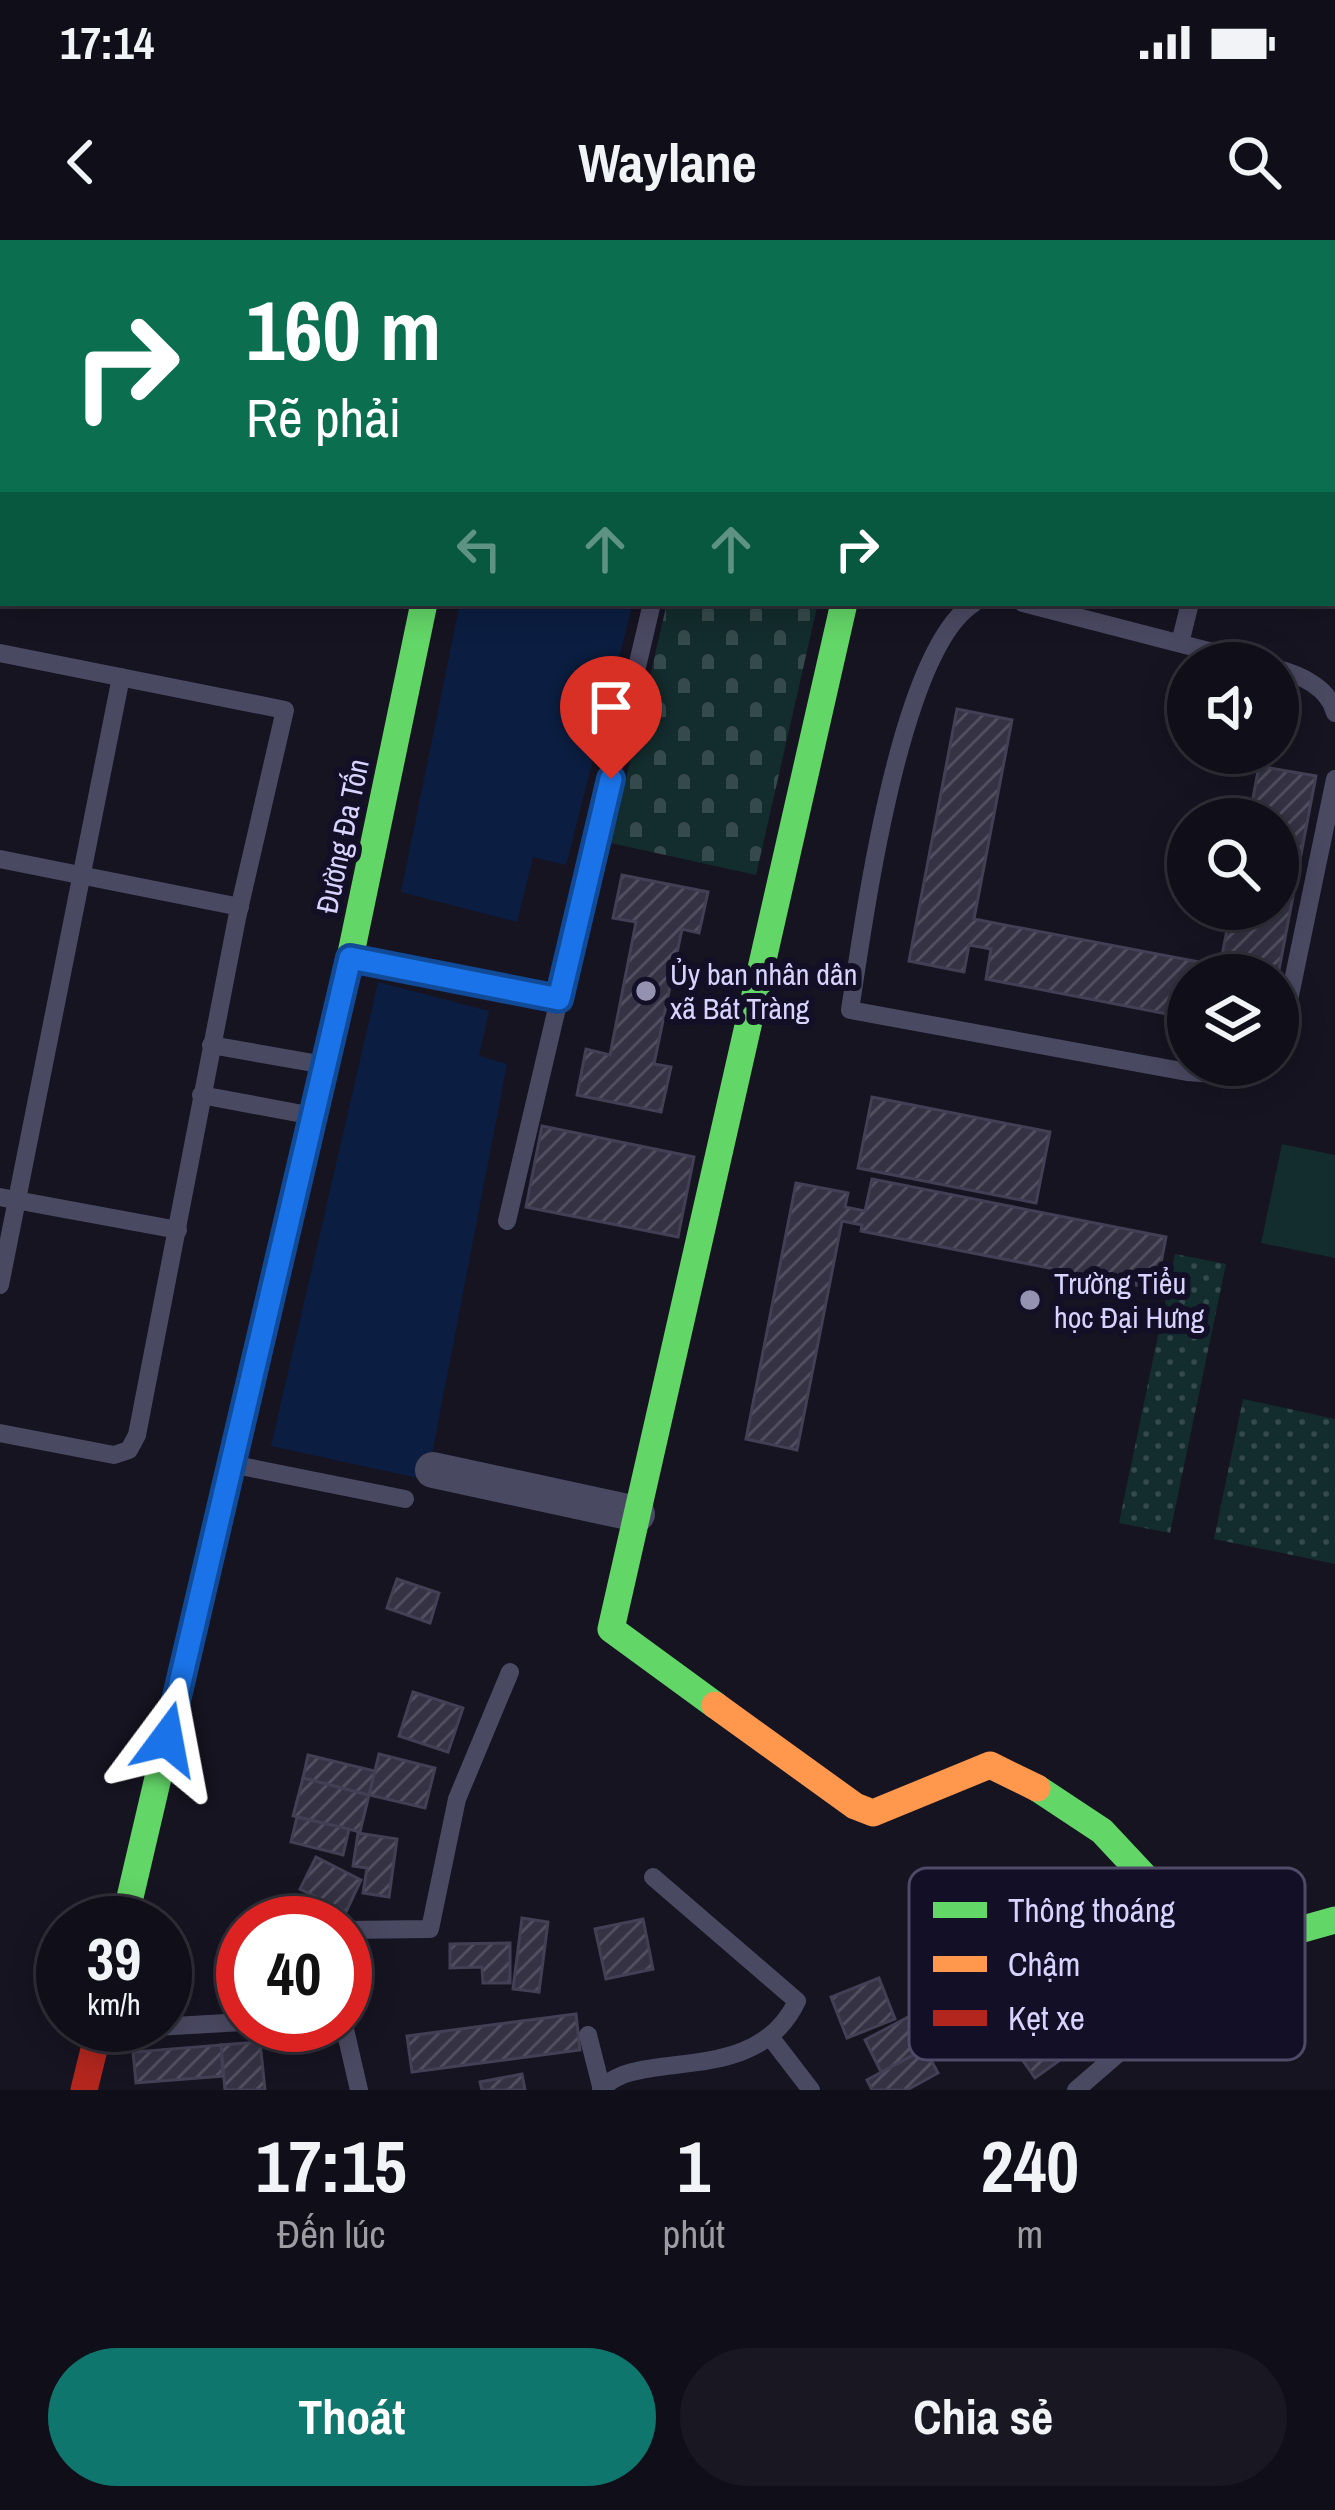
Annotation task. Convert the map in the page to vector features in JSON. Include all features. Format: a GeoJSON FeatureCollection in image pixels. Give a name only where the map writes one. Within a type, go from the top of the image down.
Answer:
{"type":"FeatureCollection","features":[{"type":"Feature","properties":{"kind":"street","name":"Đường Đa Tốn"},"geometry":{"type":"LineString","coordinates":[[130,1896],[350,958],[423,606]]}},
{"type":"Feature","properties":{"kind":"street"},"geometry":{"type":"LineString","coordinates":[[843,606],[611,1629],[855,1806],[873,1814],[890,1810],[990,1765],[1011,1771],[1102,1832],[1136,1868]]}},
{"type":"Feature","properties":{"kind":"street"},"geometry":{"type":"LineString","coordinates":[[434,1470],[638,1514]]}},
{"type":"Feature","properties":{"kind":"street"},"geometry":{"type":"LineString","coordinates":[[1305,1928],[1335,1920]]}},
{"type":"Feature","properties":{"kind":"street"},"geometry":{"type":"LineString","coordinates":[[84,2090],[93,2052]]}},
{"type":"Feature","properties":{"kind":"lane"},"geometry":{"type":"LineString","coordinates":[[506,1221],[651,606]]}},
{"type":"Feature","properties":{"kind":"lane"},"geometry":{"type":"LineString","coordinates":[[969,606],[959,612],[944,636],[910,710],[850,1010],[1167,1068]]}},
{"type":"Feature","properties":{"kind":"lane"},"geometry":{"type":"LineString","coordinates":[[1035,606],[1176,642]]}},
{"type":"Feature","properties":{"kind":"lane"},"geometry":{"type":"LineString","coordinates":[[1180,642],[1189,606]]}},
{"type":"Feature","properties":{"kind":"lane"},"geometry":{"type":"LineString","coordinates":[[0,652],[285,710],[211,1046],[137,1435],[129,1450],[105,1454],[0,1433]]}},
{"type":"Feature","properties":{"kind":"lane"},"geometry":{"type":"LineString","coordinates":[[0,1285],[121,677]]}},
{"type":"Feature","properties":{"kind":"lane"},"geometry":{"type":"LineString","coordinates":[[1299,678],[1332,701],[1335,712]]}},
{"type":"Feature","properties":{"kind":"lane"},"geometry":{"type":"LineString","coordinates":[[1299,954],[1335,779]]}},
{"type":"Feature","properties":{"kind":"lane"},"geometry":{"type":"LineString","coordinates":[[0,859],[240,907]]}},
{"type":"Feature","properties":{"kind":"lane"},"geometry":{"type":"LineString","coordinates":[[350,958],[559,999]]}},
{"type":"Feature","properties":{"kind":"lane"},"geometry":{"type":"LineString","coordinates":[[211,1046],[324,1065]]}},
{"type":"Feature","properties":{"kind":"lane"},"geometry":{"type":"LineString","coordinates":[[201,1095],[313,1116]]}},
{"type":"Feature","properties":{"kind":"lane"},"geometry":{"type":"LineString","coordinates":[[0,1196],[178,1230]]}},
{"type":"Feature","properties":{"kind":"lane"},"geometry":{"type":"LineString","coordinates":[[231,1464],[405,1499]]}},
{"type":"Feature","properties":{"kind":"lane"},"geometry":{"type":"LineString","coordinates":[[372,1930],[430,1929],[457,1799],[510,1672]]}},
{"type":"Feature","properties":{"kind":"lane"},"geometry":{"type":"LineString","coordinates":[[588,2035],[601,2088],[644,2073],[718,2066],[771,2038],[797,2002],[653,1877]]}},
{"type":"Feature","properties":{"kind":"lane"},"geometry":{"type":"LineString","coordinates":[[771,2038],[811,2090]]}},
{"type":"Feature","properties":{"kind":"lane"},"geometry":{"type":"LineString","coordinates":[[350,2052],[359,2090]]}},
{"type":"Feature","properties":{"kind":"lane"},"geometry":{"type":"LineString","coordinates":[[1076,2090],[1111,2060]]}},
{"type":"Feature","properties":{"kind":"green space"},"geometry":{"type":"Polygon","coordinates":[[[666,606],[817,606],[756,875],[611,843],[666,606]]]}},
{"type":"Feature","properties":{"kind":"green space"},"geometry":{"type":"Polygon","coordinates":[[[1282,1144],[1335,1155],[1335,1258],[1261,1243],[1282,1144]]]}},
{"type":"Feature","properties":{"kind":"green space"},"geometry":{"type":"Polygon","coordinates":[[[1175,1254],[1226,1264],[1170,1533],[1119,1523],[1175,1254]]]}},
{"type":"Feature","properties":{"kind":"green space"},"geometry":{"type":"Polygon","coordinates":[[[1243,1399],[1335,1419],[1335,1564],[1214,1539],[1243,1399]]]}},
{"type":"Feature","properties":{"kind":"water"},"geometry":{"type":"Polygon","coordinates":[[[459,606],[632,606],[566,865],[533,857],[517,922],[401,892],[459,606]]]}},
{"type":"Feature","properties":{"kind":"water"},"geometry":{"type":"Polygon","coordinates":[[[378,982],[489,1011],[479,1056],[507,1064],[427,1480],[271,1446],[378,982]]]}},
{"type":"Feature","properties":{"kind":"building"},"geometry":{"type":"Polygon","coordinates":[[[957,709],[1012,720],[974,919],[1167,956],[1167,1014],[986,979],[991,949],[969,945],[964,972],[909,961],[957,709]]]}},
{"type":"Feature","properties":{"kind":"building"},"geometry":{"type":"Polygon","coordinates":[[[1257,774],[1316,776],[1299,865],[1299,798],[1253,798],[1257,774]]]}},
{"type":"Feature","properties":{"kind":"building","name":"Ủy ban nhân dân xã Bát Tràng"},"geometry":{"type":"Polygon","coordinates":[[[622,875],[708,892],[699,933],[682,929],[654,1064],[671,1067],[661,1112],[577,1095],[586,1049],[610,1055],[636,922],[613,918],[622,875]]]}},
{"type":"Feature","properties":{"kind":"building"},"geometry":{"type":"Polygon","coordinates":[[[1227,930],[1287,930],[1282,954],[1222,954],[1227,930]]]}},
{"type":"Feature","properties":{"kind":"building"},"geometry":{"type":"Polygon","coordinates":[[[872,1097],[1050,1132],[1036,1203],[858,1168],[872,1097]]]}},
{"type":"Feature","properties":{"kind":"building"},"geometry":{"type":"Polygon","coordinates":[[[542,1126],[694,1157],[678,1237],[526,1207],[542,1126]]]}},
{"type":"Feature","properties":{"kind":"building"},"geometry":{"type":"Polygon","coordinates":[[[872,1179],[1166,1237],[1156,1289],[861,1231],[862,1225],[842,1221],[797,1450],[746,1439],[796,1183],[848,1193],[845,1207],[865,1211],[872,1179]]]}},
{"type":"Feature","properties":{"kind":"building"},"geometry":{"type":"Polygon","coordinates":[[[397,1579],[439,1593],[430,1623],[387,1608],[397,1579]]]}},
{"type":"Feature","properties":{"kind":"building"},"geometry":{"type":"Polygon","coordinates":[[[413,1692],[463,1708],[448,1752],[399,1736],[413,1692]]]}},
{"type":"Feature","properties":{"kind":"building"},"geometry":{"type":"Polygon","coordinates":[[[379,1754],[435,1768],[425,1808],[369,1795],[379,1754]]]}},
{"type":"Feature","properties":{"kind":"building"},"geometry":{"type":"Polygon","coordinates":[[[308,1755],[375,1771],[369,1795],[303,1778],[308,1755]]]}},
{"type":"Feature","properties":{"kind":"building"},"geometry":{"type":"Polygon","coordinates":[[[303,1778],[369,1795],[360,1832],[293,1816],[303,1778]]]}},
{"type":"Feature","properties":{"kind":"building"},"geometry":{"type":"Polygon","coordinates":[[[297,1817],[349,1829],[343,1855],[291,1842],[297,1817]]]}},
{"type":"Feature","properties":{"kind":"building"},"geometry":{"type":"Polygon","coordinates":[[[358,1833],[397,1839],[389,1897],[363,1893],[367,1868],[353,1866],[358,1833]]]}},
{"type":"Feature","properties":{"kind":"building"},"geometry":{"type":"Polygon","coordinates":[[[316,1857],[361,1880],[354,1896],[314,1896],[300,1889],[316,1857]]]}},
{"type":"Feature","properties":{"kind":"building"},"geometry":{"type":"Polygon","coordinates":[[[522,1918],[548,1922],[539,1992],[513,1989],[522,1918]]]}},
{"type":"Feature","properties":{"kind":"building"},"geometry":{"type":"Polygon","coordinates":[[[643,1919],[653,1969],[606,1979],[595,1929],[643,1919]]]}},
{"type":"Feature","properties":{"kind":"building"},"geometry":{"type":"Polygon","coordinates":[[[510,1943],[510,1983],[483,1983],[482,1967],[450,1968],[450,1944],[510,1943]]]}},
{"type":"Feature","properties":{"kind":"building"},"geometry":{"type":"Polygon","coordinates":[[[879,1978],[895,2019],[847,2038],[831,1997],[879,1978]]]}},
{"type":"Feature","properties":{"kind":"building"},"geometry":{"type":"Polygon","coordinates":[[[576,2014],[580,2050],[412,2072],[407,2036],[576,2014]]]}},
{"type":"Feature","properties":{"kind":"building"},"geometry":{"type":"Polygon","coordinates":[[[909,2019],[909,2057],[881,2072],[865,2040],[909,2019]]]}},
{"type":"Feature","properties":{"kind":"building"},"geometry":{"type":"Polygon","coordinates":[[[216,2045],[216,2052],[221,2052],[223,2076],[136,2083],[133,2052],[192,2052],[192,2047],[216,2045]]]}},
{"type":"Feature","properties":{"kind":"building"},"geometry":{"type":"Polygon","coordinates":[[[222,2052],[261,2052],[265,2090],[225,2090],[222,2052]]]}},
{"type":"Feature","properties":{"kind":"building"},"geometry":{"type":"Polygon","coordinates":[[[909,2058],[931,2060],[938,2073],[907,2090],[872,2090],[867,2080],[909,2058]]]}},
{"type":"Feature","properties":{"kind":"building"},"geometry":{"type":"Polygon","coordinates":[[[1023,2060],[1060,2060],[1035,2078],[1023,2060]]]}},
{"type":"Feature","properties":{"kind":"building"},"geometry":{"type":"Polygon","coordinates":[[[522,2074],[525,2090],[482,2090],[480,2082],[522,2074]]]}},
{"type":"Feature","properties":{"kind":"traffic: fast"},"geometry":{"type":"LineString","coordinates":[[130,1896],[350,958],[423,606]]}},
{"type":"Feature","properties":{"kind":"traffic: fast"},"geometry":{"type":"LineString","coordinates":[[715,1705],[611,1629],[843,606]]}},
{"type":"Feature","properties":{"kind":"traffic: fast"},"geometry":{"type":"LineString","coordinates":[[1037,1788],[1102,1831],[1137,1868]]}},
{"type":"Feature","properties":{"kind":"traffic: fast"},"geometry":{"type":"LineString","coordinates":[[1305,1928],[1335,1920]]}},
{"type":"Feature","properties":{"kind":"traffic: slow"},"geometry":{"type":"LineString","coordinates":[[715,1705],[855,1806],[873,1813],[990,1765],[1037,1788]]}},
{"type":"Feature","properties":{"kind":"traffic: jam"},"geometry":{"type":"LineString","coordinates":[[84,2090],[93,2052]]}},
{"type":"Feature","properties":{"kind":"place","name":"Ủy ban nhân dân xã Bát Tràng"},"geometry":{"type":"Point","coordinates":[646,991]}},
{"type":"Feature","properties":{"kind":"place","name":"Trường Tiểu học Đại Hưng"},"geometry":{"type":"Point","coordinates":[1030,1300]}},
{"type":"Feature","properties":{"kind":"route"},"geometry":{"type":"LineString","coordinates":[[167,1739],[350,958],[559,999],[611,779]]}}]}
